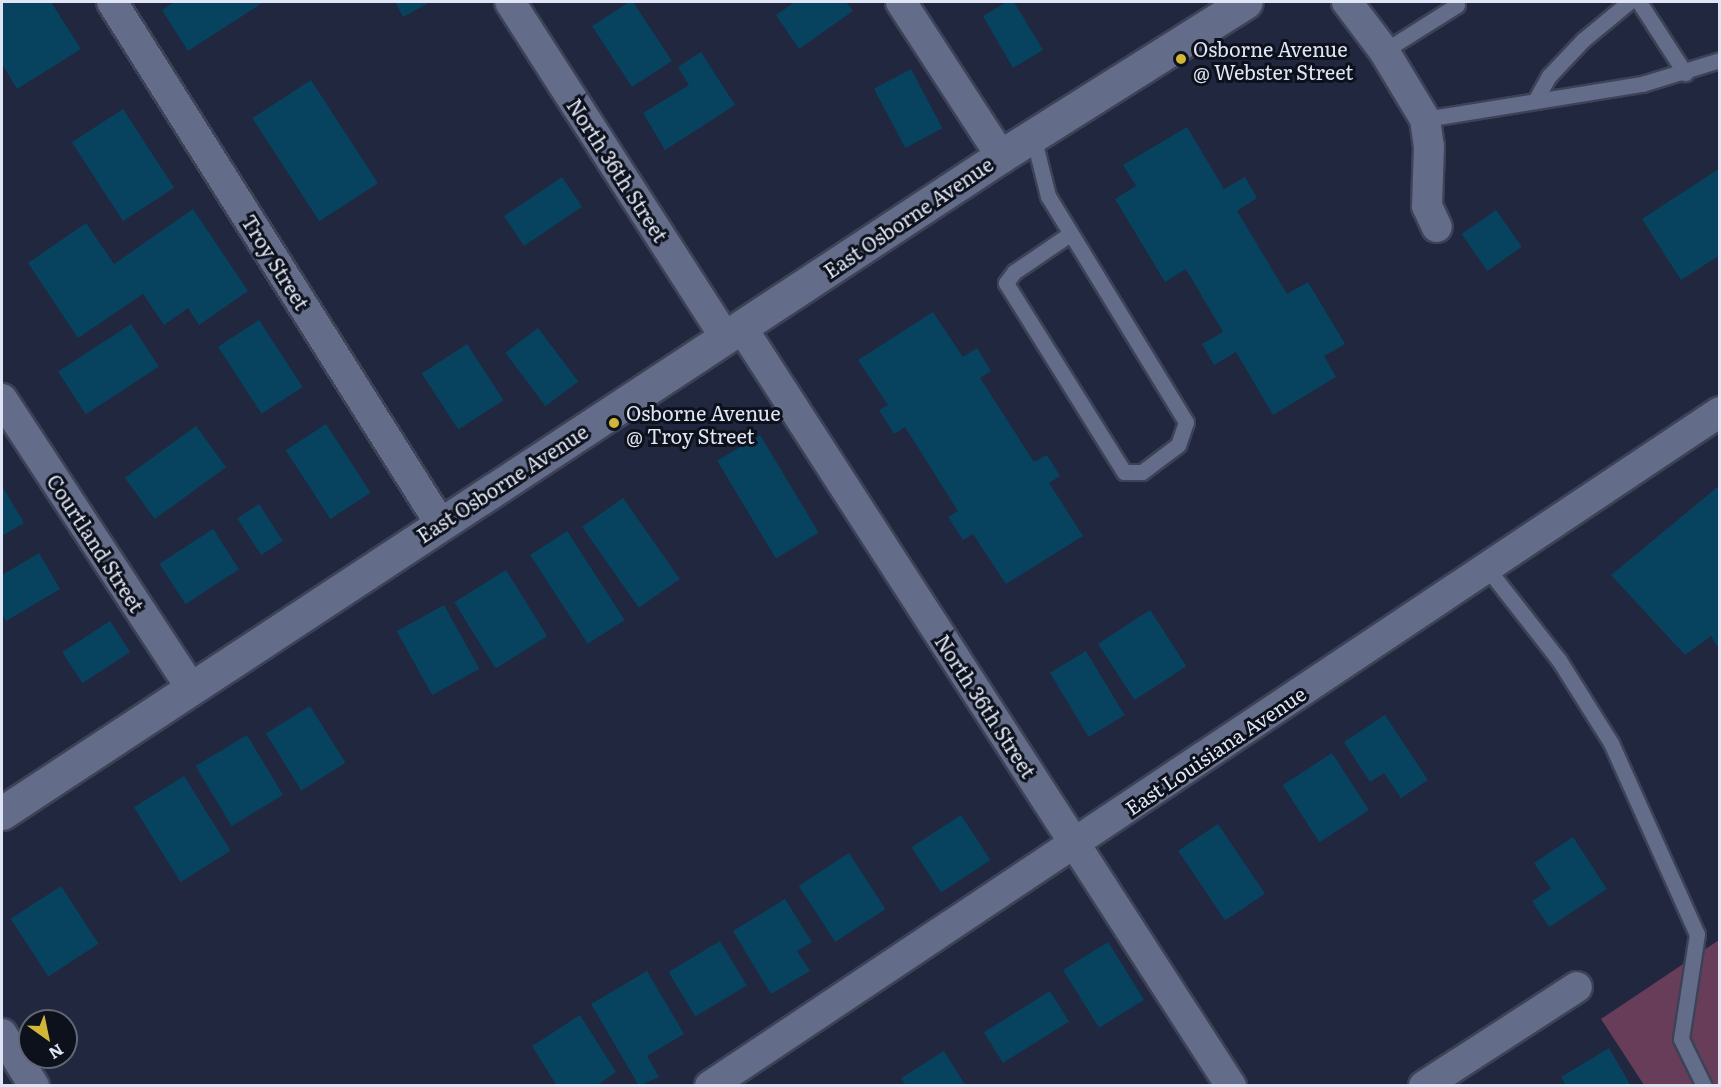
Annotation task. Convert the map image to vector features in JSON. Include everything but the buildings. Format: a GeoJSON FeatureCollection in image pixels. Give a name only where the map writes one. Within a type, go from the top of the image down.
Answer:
{"type":"FeatureCollection","features":[{"type":"Feature","properties":{"kind":"street","name":"Troy Street"},"geometry":{"type":"LineString","coordinates":[[112,2],[440,523]]}},
{"type":"Feature","properties":{"kind":"street","name":"North 36th Street"},"geometry":{"type":"LineString","coordinates":[[510,2],[1075,844],[1231,1086]]}},
{"type":"Feature","properties":{"kind":"street"},"geometry":{"type":"LineString","coordinates":[[901,2],[1001,156]]}},
{"type":"Feature","properties":{"kind":"street","name":"East Osborne Avenue"},"geometry":{"type":"LineString","coordinates":[[2,813],[190,686],[734,333],[1001,156],[1246,2]]}},
{"type":"Feature","properties":{"kind":"street"},"geometry":{"type":"LineString","coordinates":[[1347,2],[1384,51],[1425,119],[1429,146],[1426,206],[1437,227]]}},
{"type":"Feature","properties":{"kind":"street","name":"Courtland Street"},"geometry":{"type":"LineString","coordinates":[[2,399],[190,686]]}},
{"type":"Feature","properties":{"kind":"street","name":"East Louisiana Avenue"},"geometry":{"type":"LineString","coordinates":[[710,1086],[1719,412]]}},
{"type":"Feature","properties":{"kind":"street"},"geometry":{"type":"LineString","coordinates":[[1424,1086],[1577,987]]}},
{"type":"Feature","properties":{"kind":"street"},"geometry":{"type":"LineString","coordinates":[[2,1034],[34,1086]]}},
{"type":"Feature","properties":{"kind":"lane"},"geometry":{"type":"LineString","coordinates":[[1384,51],[1457,5],[1454,2]]}},
{"type":"Feature","properties":{"kind":"lane"},"geometry":{"type":"LineString","coordinates":[[1534,101],[1549,76],[1583,40],[1629,2]]}},
{"type":"Feature","properties":{"kind":"lane"},"geometry":{"type":"LineString","coordinates":[[1639,2],[1685,73]]}},
{"type":"Feature","properties":{"kind":"lane"},"geometry":{"type":"LineString","coordinates":[[1425,119],[1642,84],[1685,73],[1719,60]]}},
{"type":"Feature","properties":{"kind":"lane"},"geometry":{"type":"LineString","coordinates":[[1033,136],[1048,196],[1186,422],[1178,446],[1142,472],[1124,472],[1005,283],[1014,272],[1070,234]]}},
{"type":"Feature","properties":{"kind":"lane"},"geometry":{"type":"LineString","coordinates":[[1487,568],[1559,660],[1611,743],[1697,934],[1681,1039],[1704,1086]]}},
{"type":"Feature","properties":{"kind":"shaded area"},"geometry":{"type":"Polygon","coordinates":[[[1719,940],[1719,1085],[1644,1085],[1601,1019],[1719,940]]]}},
{"type":"Feature","properties":{"kind":"place","name":"Osborne Avenue @ Webster Street"},"geometry":{"type":"Point","coordinates":[1181,59]}},
{"type":"Feature","properties":{"kind":"place","name":"Osborne Avenue @ Troy Street"},"geometry":{"type":"Point","coordinates":[614,423]}}]}
